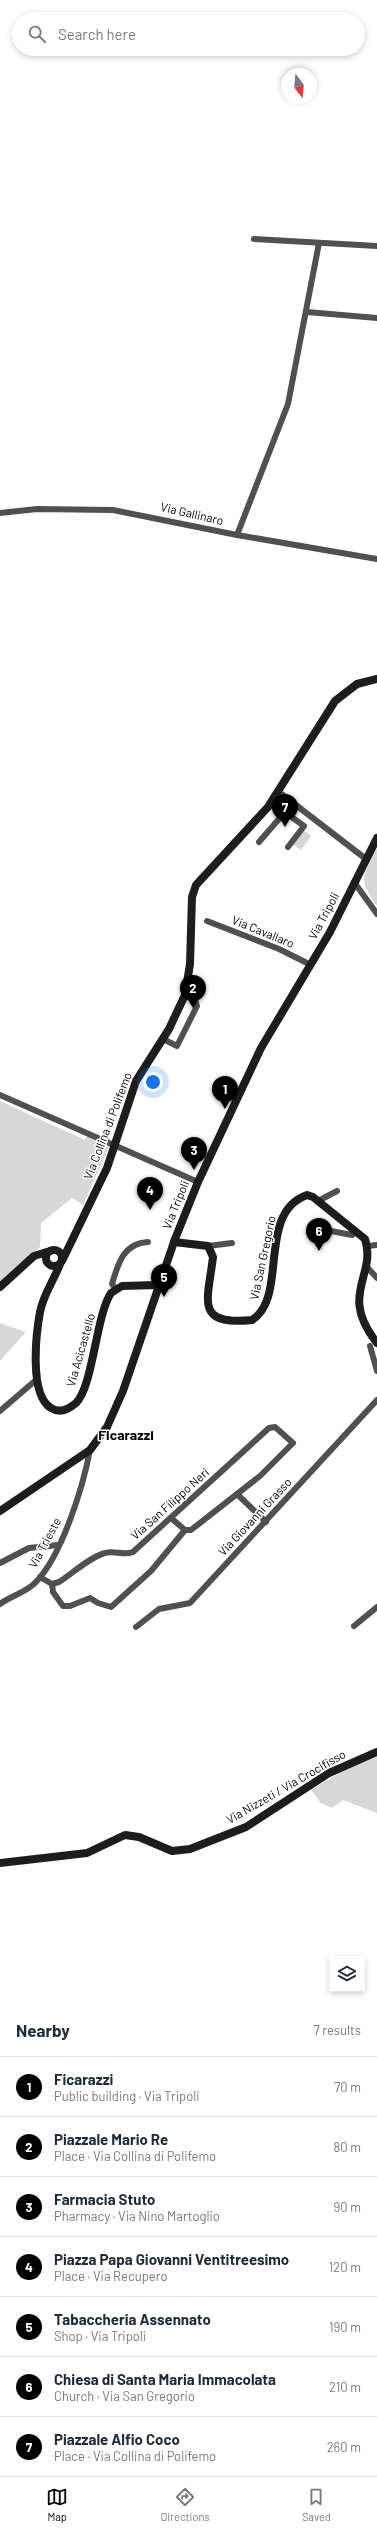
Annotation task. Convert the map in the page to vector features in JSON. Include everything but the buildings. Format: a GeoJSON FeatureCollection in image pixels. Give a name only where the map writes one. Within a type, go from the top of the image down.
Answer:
{"type":"FeatureCollection","features":[{"type":"Feature","properties":{"kind":"street"},"geometry":{"type":"LineString","coordinates":[[254,239],[377,246]]}},
{"type":"Feature","properties":{"kind":"street"},"geometry":{"type":"LineString","coordinates":[[237,535],[288,404],[307,312],[319,243]]}},
{"type":"Feature","properties":{"kind":"street"},"geometry":{"type":"LineString","coordinates":[[307,312],[377,318]]}},
{"type":"Feature","properties":{"kind":"street","name":"Via Gallinaro"},"geometry":{"type":"LineString","coordinates":[[0,513],[37,509],[113,510],[237,535],[377,559]]}},
{"type":"Feature","properties":{"kind":"street","name":"Via Collina di Polifemo"},"geometry":{"type":"LineString","coordinates":[[76,1231],[107,1168],[116,1145],[136,1081],[178,1013],[187,989],[190,964],[192,897],[196,885],[272,802],[335,701],[356,684],[377,679]]}},
{"type":"Feature","properties":{"kind":"street"},"geometry":{"type":"LineString","coordinates":[[279,792],[366,859]]}},
{"type":"Feature","properties":{"kind":"street"},"geometry":{"type":"LineString","coordinates":[[272,802],[304,826],[288,847]]}},
{"type":"Feature","properties":{"kind":"street"},"geometry":{"type":"LineString","coordinates":[[259,842],[285,812]]}},
{"type":"Feature","properties":{"kind":"street","name":"Via Tripoli"},"geometry":{"type":"LineString","coordinates":[[0,1511],[90,1450],[107,1427],[123,1391],[158,1285],[198,1182],[261,1048],[310,965],[377,838]]}},
{"type":"Feature","properties":{"kind":"street"},"geometry":{"type":"LineString","coordinates":[[354,882],[377,914]]}},
{"type":"Feature","properties":{"kind":"street","name":"Via Cavallaro"},"geometry":{"type":"LineString","coordinates":[[207,922],[279,949],[310,965]]}},
{"type":"Feature","properties":{"kind":"street"},"geometry":{"type":"LineString","coordinates":[[163,1039],[177,1046],[197,1006],[194,996],[187,989]]}},
{"type":"Feature","properties":{"kind":"street"},"geometry":{"type":"LineString","coordinates":[[0,1095],[198,1182]]}},
{"type":"Feature","properties":{"kind":"street"},"geometry":{"type":"LineString","coordinates":[[337,1192],[318,1201],[365,1239],[368,1246],[367,1267],[359,1304],[363,1322],[374,1344],[377,1371]]}},
{"type":"Feature","properties":{"kind":"street","name":"Via San Gregorio"},"geometry":{"type":"LineString","coordinates":[[208,1246],[213,1257],[208,1304],[209,1311],[218,1320],[252,1320],[265,1308],[278,1236],[286,1209],[290,1203],[307,1195],[318,1201]]}},
{"type":"Feature","properties":{"kind":"street"},"geometry":{"type":"LineString","coordinates":[[315,1228],[352,1235],[356,1232]]}},
{"type":"Feature","properties":{"kind":"street"},"geometry":{"type":"LineString","coordinates":[[0,1287],[38,1254],[64,1248],[76,1231]]}},
{"type":"Feature","properties":{"kind":"street","name":"Via Acicastello"},"geometry":{"type":"LineString","coordinates":[[76,1231],[40,1312],[36,1380],[50,1408],[58,1411],[66,1410],[77,1402],[85,1386],[108,1297],[116,1289]]}},
{"type":"Feature","properties":{"kind":"street"},"geometry":{"type":"LineString","coordinates":[[148,1242],[138,1242],[130,1246],[121,1257],[112,1284],[116,1289],[130,1284],[158,1285]]}},
{"type":"Feature","properties":{"kind":"street"},"geometry":{"type":"LineString","coordinates":[[174,1242],[208,1246],[232,1243]]}},
{"type":"Feature","properties":{"kind":"street"},"geometry":{"type":"LineString","coordinates":[[368,1246],[377,1245]]}},
{"type":"Feature","properties":{"kind":"street"},"geometry":{"type":"LineString","coordinates":[[47,1261],[47,1256],[54,1251]]}},
{"type":"Feature","properties":{"kind":"street"},"geometry":{"type":"LineString","coordinates":[[25,1265],[37,1261],[47,1261],[52,1266],[61,1262],[61,1254],[54,1251]]}},
{"type":"Feature","properties":{"kind":"street"},"geometry":{"type":"LineString","coordinates":[[367,1267],[377,1278]]}},
{"type":"Feature","properties":{"kind":"street"},"geometry":{"type":"LineString","coordinates":[[0,1411],[36,1380]]}},
{"type":"Feature","properties":{"kind":"street","name":"Via Giovanni Grasso"},"geometry":{"type":"LineString","coordinates":[[136,1627],[159,1609],[190,1603],[377,1400]]}},
{"type":"Feature","properties":{"kind":"street","name":"Via San Filippo Neri"},"geometry":{"type":"LineString","coordinates":[[52,1584],[59,1582],[100,1555],[113,1552],[127,1555],[133,1552],[269,1428],[275,1427],[284,1433],[293,1443],[260,1476],[237,1494]]}},
{"type":"Feature","properties":{"kind":"street","name":"Via Trieste"},"geometry":{"type":"LineString","coordinates":[[0,1604],[36,1583],[40,1577],[68,1526],[90,1450]]}},
{"type":"Feature","properties":{"kind":"street"},"geometry":{"type":"LineString","coordinates":[[171,1518],[185,1530],[191,1530],[237,1494],[266,1522]]}},
{"type":"Feature","properties":{"kind":"street"},"geometry":{"type":"LineString","coordinates":[[40,1577],[52,1584],[53,1592],[63,1606],[70,1606],[90,1598],[98,1603],[111,1607],[151,1572],[185,1530]]}},
{"type":"Feature","properties":{"kind":"street"},"geometry":{"type":"LineString","coordinates":[[0,1563],[29,1548],[58,1545]]}},
{"type":"Feature","properties":{"kind":"street"},"geometry":{"type":"LineString","coordinates":[[354,1626],[377,1608]]}},
{"type":"Feature","properties":{"kind":"street","name":"Via Nizzeti / Via Crocifisso"},"geometry":{"type":"LineString","coordinates":[[0,1863],[87,1853],[125,1834],[139,1837],[172,1851],[190,1849],[246,1826],[329,1773],[377,1752]]}},
{"type":"Feature","properties":{"kind":"shaded area"},"geometry":{"type":"Polygon","coordinates":[[[300,827],[311,836],[301,850],[290,842],[300,827]]]}},
{"type":"Feature","properties":{"kind":"shaded area"},"geometry":{"type":"Polygon","coordinates":[[[377,848],[377,906],[367,889],[364,877],[368,865],[377,848]]]}},
{"type":"Feature","properties":{"kind":"shaded area"},"geometry":{"type":"Polygon","coordinates":[[[0,1101],[85,1140],[87,1136],[109,1147],[83,1205],[72,1198],[41,1223],[40,1247],[0,1282],[0,1101]]]}},
{"type":"Feature","properties":{"kind":"shaded area"},"geometry":{"type":"Polygon","coordinates":[[[0,1323],[26,1332],[0,1361],[0,1323]]]}},
{"type":"Feature","properties":{"kind":"shaded area"},"geometry":{"type":"Polygon","coordinates":[[[377,1757],[377,1813],[343,1800],[332,1808],[321,1803],[311,1790],[343,1771],[377,1757]]]}},
{"type":"Feature","properties":{"kind":"place","name":"Piazzale Alfio Coco"},"geometry":{"type":"Point","coordinates":[285,827]}},
{"type":"Feature","properties":{"kind":"place","name":"Piazzale Mario Re"},"geometry":{"type":"Point","coordinates":[193,1008]}},
{"type":"Feature","properties":{"kind":"place","name":"Ficarazzi"},"geometry":{"type":"Point","coordinates":[225,1109]}},
{"type":"Feature","properties":{"kind":"place","name":"Farmacia Stuto"},"geometry":{"type":"Point","coordinates":[194,1170]}},
{"type":"Feature","properties":{"kind":"place","name":"Piazza Papa Giovanni Ventitreesimo"},"geometry":{"type":"Point","coordinates":[150,1210]}},
{"type":"Feature","properties":{"kind":"place","name":"Chiesa di Santa Maria Immacolata"},"geometry":{"type":"Point","coordinates":[319,1251]}},
{"type":"Feature","properties":{"kind":"place","name":"Tabaccheria Assennato"},"geometry":{"type":"Point","coordinates":[164,1297]}},
{"type":"Feature","properties":{"kind":"district","name":"Ficarazzi"},"geometry":{"type":"Point","coordinates":[126,1435]}}]}
